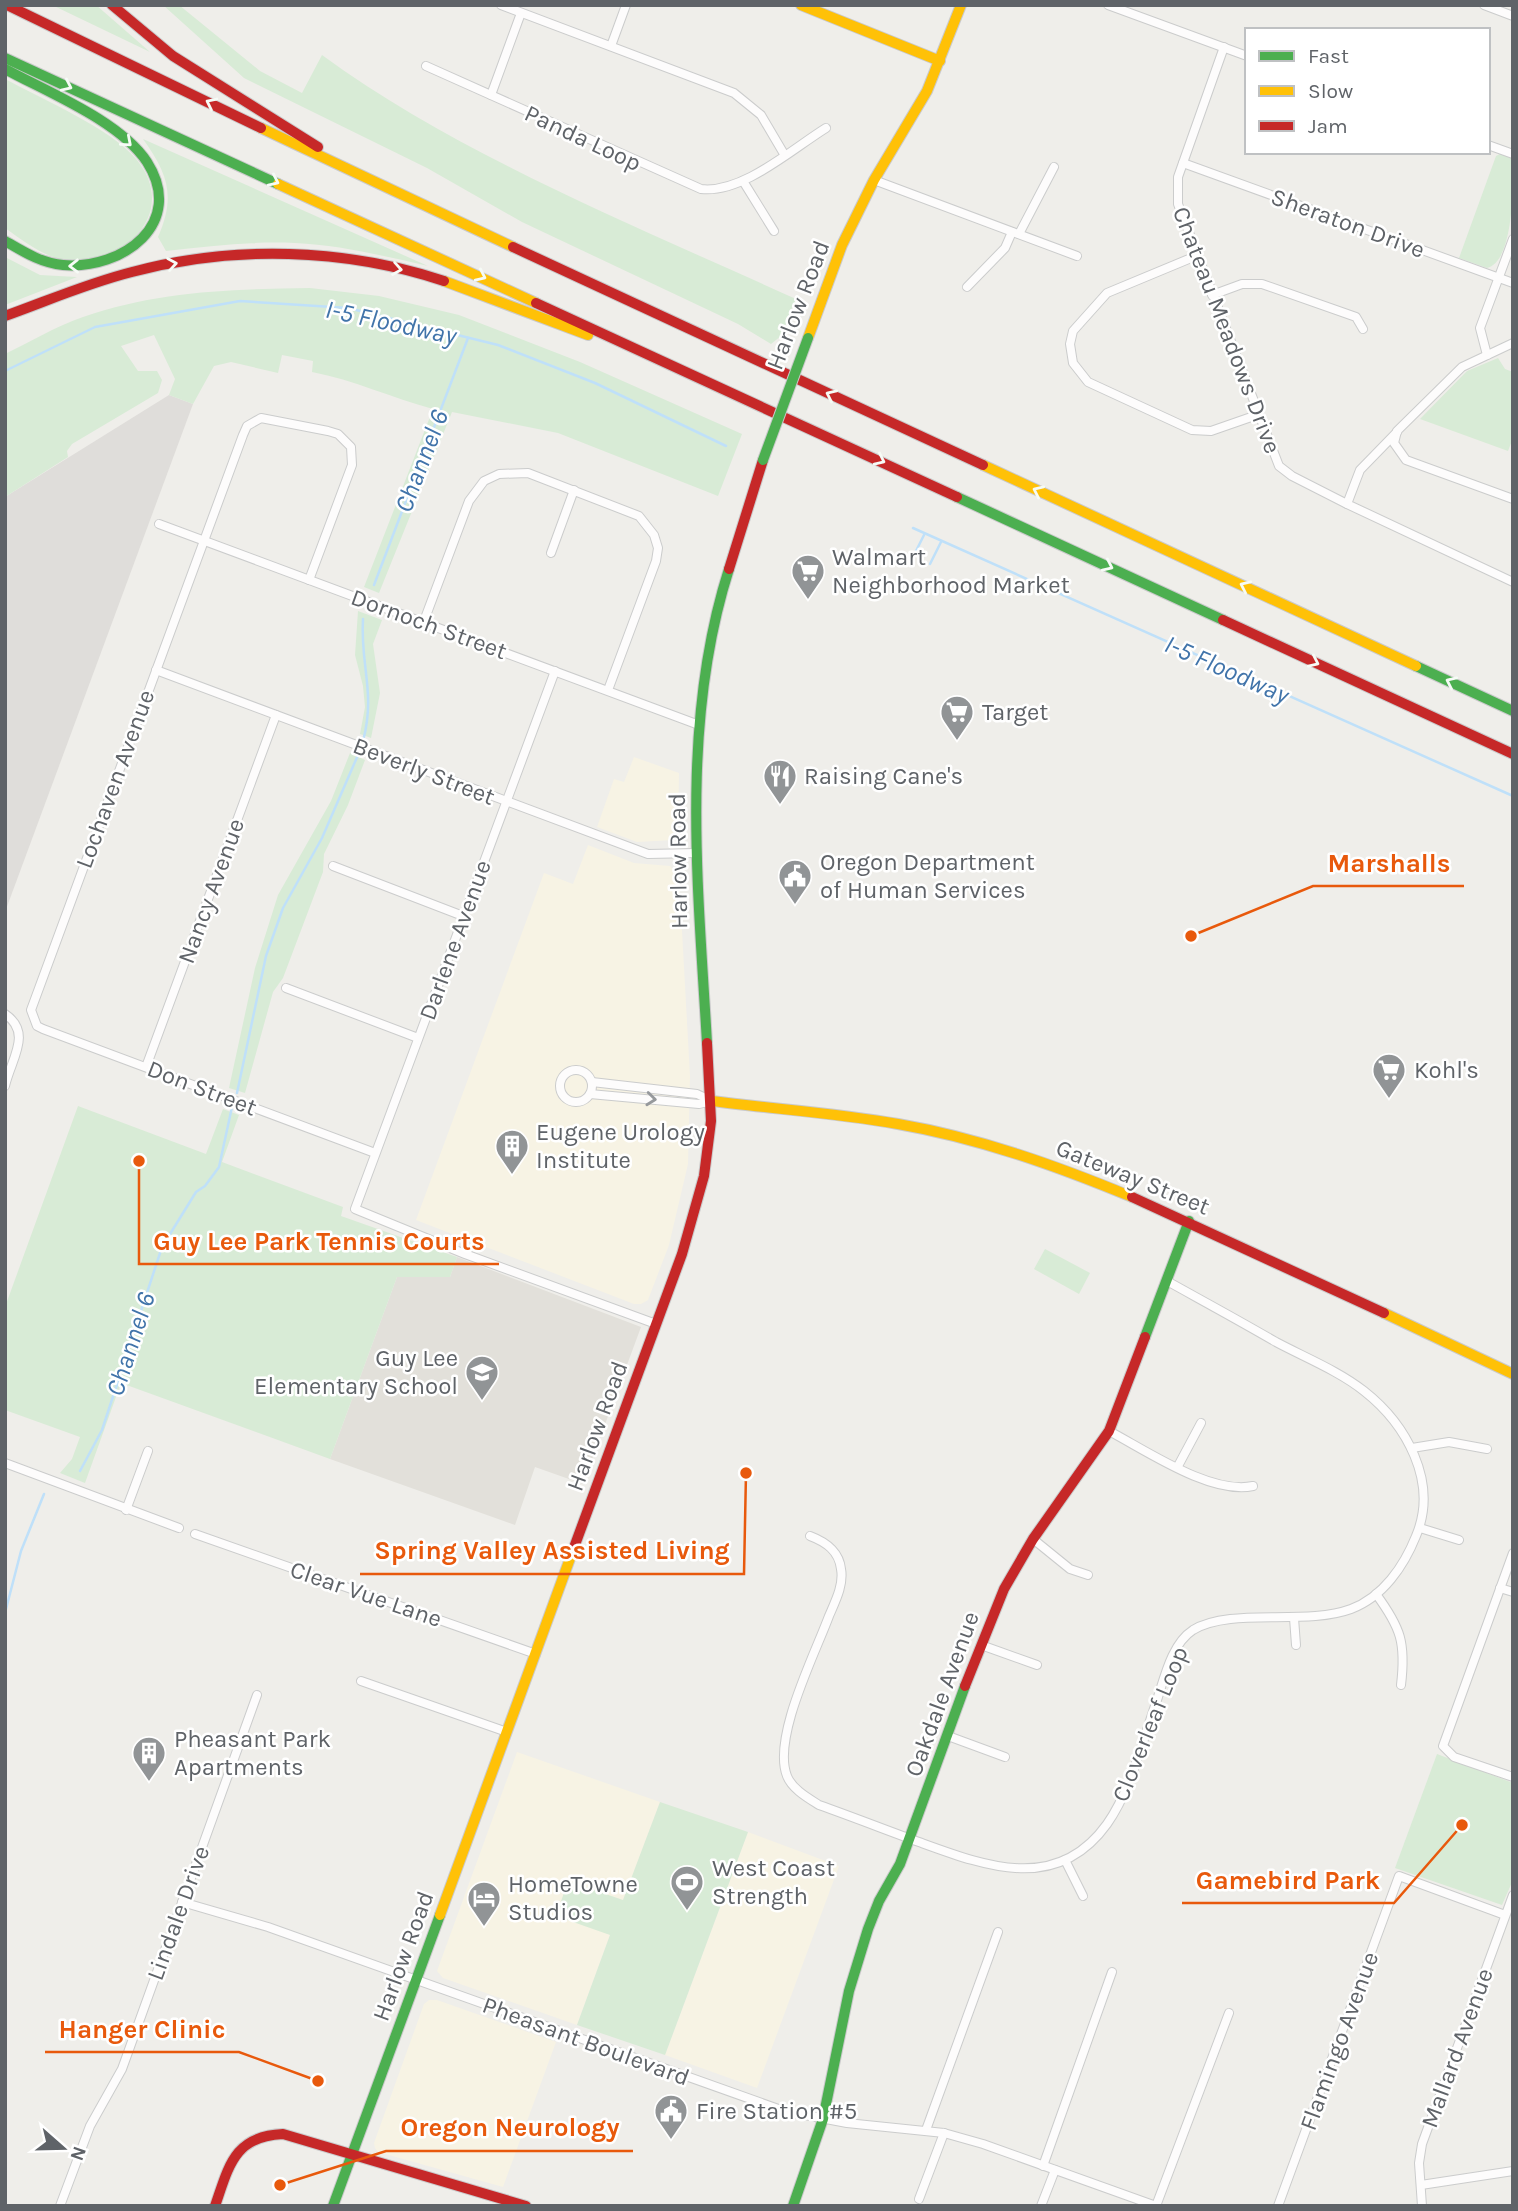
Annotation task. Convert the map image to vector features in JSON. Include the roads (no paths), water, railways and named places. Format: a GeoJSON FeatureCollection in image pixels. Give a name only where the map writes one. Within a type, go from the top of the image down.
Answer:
{"type":"FeatureCollection","features":[{"type":"Feature","properties":{"kind":"main road"},"geometry":{"type":"LineString","coordinates":[[7,5],[383,187],[1513,711]]}},
{"type":"Feature","properties":{"kind":"main road"},"geometry":{"type":"LineString","coordinates":[[112,5],[173,56],[383,187]]}},
{"type":"Feature","properties":{"kind":"main road"},"geometry":{"type":"LineString","coordinates":[[801,5],[940,61]]}},
{"type":"Feature","properties":{"kind":"main road","name":"Harlow Road"},"geometry":{"type":"LineString","coordinates":[[333,2206],[656,1324],[699,1199],[712,1101],[696,853],[699,725],[705,664],[717,606],[763,460],[842,245],[874,180],[927,91],[961,5]]}},
{"type":"Feature","properties":{"kind":"main road"},"geometry":{"type":"LineString","coordinates":[[5,58],[1513,754]]}},
{"type":"Feature","properties":{"kind":"main road"},"geometry":{"type":"LineString","coordinates":[[5,69],[120,135],[147,161],[159,190],[154,223],[133,248],[117,258],[89,266],[50,265],[21,253],[5,241]]}},
{"type":"Feature","properties":{"kind":"main road"},"geometry":{"type":"LineString","coordinates":[[5,316],[105,279],[167,264],[265,254],[321,256],[416,273],[456,285],[707,380]]}},
{"type":"Feature","properties":{"kind":"main road"},"geometry":{"type":"LineString","coordinates":[[5,322],[24,310]]}},
{"type":"Feature","properties":{"kind":"main road","name":"Gateway Street"},"geometry":{"type":"LineString","coordinates":[[712,1101],[864,1118],[962,1138],[1068,1171],[1189,1222],[1513,1374]]}},
{"type":"Feature","properties":{"kind":"main road","name":"Oakdale Avenue"},"geometry":{"type":"LineString","coordinates":[[793,2206],[824,2119],[849,1991],[867,1929],[910,1838],[981,1645],[1004,1589],[1033,1539],[1109,1431],[1189,1222]]}},
{"type":"Feature","properties":{"kind":"main road"},"geometry":{"type":"LineString","coordinates":[[215,2206],[233,2156],[244,2143],[258,2135],[284,2134],[526,2206]]}},
{"type":"Feature","properties":{"kind":"street"},"geometry":{"type":"LineString","coordinates":[[501,5],[734,93],[761,115],[784,154]]}},
{"type":"Feature","properties":{"kind":"street"},"geometry":{"type":"LineString","coordinates":[[611,46],[626,5]]}},
{"type":"Feature","properties":{"kind":"street"},"geometry":{"type":"LineString","coordinates":[[1108,5],[1245,55]]}},
{"type":"Feature","properties":{"kind":"street"},"geometry":{"type":"LineString","coordinates":[[1484,5],[1513,16]]}},
{"type":"Feature","properties":{"kind":"street"},"geometry":{"type":"LineString","coordinates":[[491,95],[521,13]]}},
{"type":"Feature","properties":{"kind":"street","name":"Chateau Meadows Drive"},"geometry":{"type":"LineString","coordinates":[[1224,47],[1183,163],[1176,197],[1196,256],[1279,466],[1347,505],[1513,582]]}},
{"type":"Feature","properties":{"kind":"street","name":"Panda Loop"},"geometry":{"type":"LineString","coordinates":[[426,66],[692,188],[718,190],[743,181],[826,128]]}},
{"type":"Feature","properties":{"kind":"street"},"geometry":{"type":"LineString","coordinates":[[1490,146],[1513,154]]}},
{"type":"Feature","properties":{"kind":"street","name":"Sheraton Drive"},"geometry":{"type":"LineString","coordinates":[[1183,163],[1513,283]]}},
{"type":"Feature","properties":{"kind":"street"},"geometry":{"type":"LineString","coordinates":[[967,287],[1016,233],[1054,167]]}},
{"type":"Feature","properties":{"kind":"street"},"geometry":{"type":"LineString","coordinates":[[874,180],[1077,256]]}},
{"type":"Feature","properties":{"kind":"street"},"geometry":{"type":"LineString","coordinates":[[743,181],[774,232]]}},
{"type":"Feature","properties":{"kind":"street"},"geometry":{"type":"LineString","coordinates":[[1487,355],[1480,331],[1513,239]]}},
{"type":"Feature","properties":{"kind":"street"},"geometry":{"type":"LineString","coordinates":[[1196,256],[1107,293],[1073,331],[1070,344],[1073,363],[1091,383],[1192,430],[1211,431],[1257,415]]}},
{"type":"Feature","properties":{"kind":"street"},"geometry":{"type":"LineString","coordinates":[[1212,295],[1242,284],[1262,284],[1356,317],[1363,329]]}},
{"type":"Feature","properties":{"kind":"street"},"geometry":{"type":"LineString","coordinates":[[1347,505],[1357,473],[1462,367],[1513,343]]}},
{"type":"Feature","properties":{"kind":"street","name":"Lochaven Avenue"},"geometry":{"type":"LineString","coordinates":[[33,1019],[33,1002],[203,540],[247,426],[254,421],[270,418],[338,434],[351,447],[352,466],[309,580]]}},
{"type":"Feature","properties":{"kind":"street"},"geometry":{"type":"LineString","coordinates":[[1397,431],[1395,445],[1403,459],[1513,499]]}},
{"type":"Feature","properties":{"kind":"street"},"geometry":{"type":"LineString","coordinates":[[425,621],[469,501],[484,481],[512,471],[528,473],[639,516],[648,524],[658,548],[656,561],[608,691]]}},
{"type":"Feature","properties":{"kind":"street"},"geometry":{"type":"LineString","coordinates":[[551,553],[574,491]]}},
{"type":"Feature","properties":{"kind":"street","name":"Dornoch Street"},"geometry":{"type":"LineString","coordinates":[[159,524],[699,725]]}},
{"type":"Feature","properties":{"kind":"street","name":"Beverly Street"},"geometry":{"type":"LineString","coordinates":[[156,670],[648,854],[696,853]]}},
{"type":"Feature","properties":{"kind":"street","name":"Darlene Avenue"},"geometry":{"type":"LineString","coordinates":[[555,671],[355,1209],[465,1254],[656,1324]]}},
{"type":"Feature","properties":{"kind":"street","name":"Nancy Avenue"},"geometry":{"type":"LineString","coordinates":[[146,1067],[276,715]]}},
{"type":"Feature","properties":{"kind":"street"},"geometry":{"type":"LineString","coordinates":[[333,866],[463,915]]}},
{"type":"Feature","properties":{"kind":"street"},"geometry":{"type":"LineString","coordinates":[[286,988],[418,1038]]}},
{"type":"Feature","properties":{"kind":"street"},"geometry":{"type":"LineString","coordinates":[[5,1014],[18,1023],[19,1042],[5,1086]]}},
{"type":"Feature","properties":{"kind":"street","name":"Don Street"},"geometry":{"type":"LineString","coordinates":[[33,1019],[43,1029],[375,1153]]}},
{"type":"Feature","properties":{"kind":"street"},"geometry":{"type":"LineString","coordinates":[[578,1070],[592,1082],[590,1094],[580,1102],[568,1101],[560,1091],[559,1084],[566,1073],[578,1070]]}},
{"type":"Feature","properties":{"kind":"street","name":"Gateway Street"},"geometry":{"type":"LineString","coordinates":[[592,1082],[697,1094],[712,1101]]}},
{"type":"Feature","properties":{"kind":"street","name":"Gateway Street"},"geometry":{"type":"LineString","coordinates":[[590,1094],[699,1104],[712,1101]]}},
{"type":"Feature","properties":{"kind":"street","name":"Cloverleaf Loop"},"geometry":{"type":"LineString","coordinates":[[810,1536],[823,1541],[835,1552],[841,1569],[841,1583],[788,1727],[785,1753],[788,1777],[802,1794],[819,1805],[993,1867],[1041,1868],[1065,1860],[1090,1844],[1107,1824],[1120,1800],[1173,1657],[1191,1631],[1221,1620],[1294,1618],[1350,1609],[1376,1594],[1408,1555],[1420,1528],[1423,1498],[1421,1472],[1412,1448],[1396,1420],[1363,1389],[1167,1281]]}},
{"type":"Feature","properties":{"kind":"street"},"geometry":{"type":"LineString","coordinates":[[1178,1466],[1201,1423]]}},
{"type":"Feature","properties":{"kind":"street"},"geometry":{"type":"LineString","coordinates":[[1109,1431],[1209,1482],[1238,1489],[1253,1486]]}},
{"type":"Feature","properties":{"kind":"street"},"geometry":{"type":"LineString","coordinates":[[1412,1448],[1449,1442],[1487,1450]]}},
{"type":"Feature","properties":{"kind":"street"},"geometry":{"type":"LineString","coordinates":[[127,1510],[148,1451]]}},
{"type":"Feature","properties":{"kind":"street"},"geometry":{"type":"LineString","coordinates":[[5,1463],[179,1528]]}},
{"type":"Feature","properties":{"kind":"street"},"geometry":{"type":"LineString","coordinates":[[1420,1528],[1459,1540]]}},
{"type":"Feature","properties":{"kind":"street","name":"Clear Vue Lane"},"geometry":{"type":"LineString","coordinates":[[195,1534],[536,1654]]}},
{"type":"Feature","properties":{"kind":"street"},"geometry":{"type":"LineString","coordinates":[[1033,1539],[1070,1569],[1088,1575]]}},
{"type":"Feature","properties":{"kind":"street"},"geometry":{"type":"LineString","coordinates":[[1513,1553],[1443,1746],[1454,1757],[1513,1777]]}},
{"type":"Feature","properties":{"kind":"street"},"geometry":{"type":"LineString","coordinates":[[1500,1587],[1513,1592]]}},
{"type":"Feature","properties":{"kind":"street"},"geometry":{"type":"LineString","coordinates":[[1376,1594],[1394,1619],[1403,1640],[1401,1685]]}},
{"type":"Feature","properties":{"kind":"street"},"geometry":{"type":"LineString","coordinates":[[1294,1618],[1296,1645]]}},
{"type":"Feature","properties":{"kind":"street"},"geometry":{"type":"LineString","coordinates":[[981,1645],[1037,1665]]}},
{"type":"Feature","properties":{"kind":"street"},"geometry":{"type":"LineString","coordinates":[[361,1681],[507,1732]]}},
{"type":"Feature","properties":{"kind":"street","name":"Lindale Drive"},"geometry":{"type":"LineString","coordinates":[[60,2206],[90,2126],[122,2069],[257,1695]]}},
{"type":"Feature","properties":{"kind":"street"},"geometry":{"type":"LineString","coordinates":[[948,1736],[1005,1757]]}},
{"type":"Feature","properties":{"kind":"street"},"geometry":{"type":"LineString","coordinates":[[1065,1860],[1083,1896]]}},
{"type":"Feature","properties":{"kind":"street","name":"Flamingo Avenue"},"geometry":{"type":"LineString","coordinates":[[1278,2206],[1399,1876],[1505,1914]]}},
{"type":"Feature","properties":{"kind":"street","name":"Mallard Avenue"},"geometry":{"type":"LineString","coordinates":[[1422,2206],[1422,2144],[1513,1895]]}},
{"type":"Feature","properties":{"kind":"street","name":"Pheasant Boulevard"},"geometry":{"type":"LineString","coordinates":[[181,1902],[268,1927],[783,2111],[824,2119],[944,2133],[1156,2206]]}},
{"type":"Feature","properties":{"kind":"street"},"geometry":{"type":"LineString","coordinates":[[926,2130],[998,1932]]}},
{"type":"Feature","properties":{"kind":"street"},"geometry":{"type":"LineString","coordinates":[[1042,2165],[1112,1972]]}},
{"type":"Feature","properties":{"kind":"street"},"geometry":{"type":"LineString","coordinates":[[1156,2206],[1229,2013]]}},
{"type":"Feature","properties":{"kind":"street"},"geometry":{"type":"LineString","coordinates":[[919,2199],[944,2133]]}},
{"type":"Feature","properties":{"kind":"street"},"geometry":{"type":"LineString","coordinates":[[1041,2206],[1055,2170]]}},
{"type":"Feature","properties":{"kind":"street"},"geometry":{"type":"LineString","coordinates":[[1421,2185],[1513,2171]]}},
{"type":"Feature","properties":{"kind":"waterway","name":"I-5 Floodway"},"geometry":{"type":"LineString","coordinates":[[5,371],[95,327],[240,301],[348,308],[498,345],[595,383],[726,446]]}},
{"type":"Feature","properties":{"kind":"waterway","name":"Channel 6"},"geometry":{"type":"LineString","coordinates":[[374,585],[468,338]]}},
{"type":"Feature","properties":{"kind":"waterway","name":"I-5 Floodway"},"geometry":{"type":"LineString","coordinates":[[913,528],[1513,796]]}},
{"type":"Feature","properties":{"kind":"waterway","name":"I-5 Floodway"},"geometry":{"type":"LineString","coordinates":[[913,557],[924,535]]}},
{"type":"Feature","properties":{"kind":"waterway","name":"I-5 Floodway"},"geometry":{"type":"LineString","coordinates":[[930,564],[941,542]]}},
{"type":"Feature","properties":{"kind":"waterway","name":"Channel 6"},"geometry":{"type":"LineString","coordinates":[[363,619],[368,708],[363,741]]}},
{"type":"Feature","properties":{"kind":"waterway","name":"Channel 6"},"geometry":{"type":"LineString","coordinates":[[237,1093],[266,956],[283,908],[322,838],[358,755]]}},
{"type":"Feature","properties":{"kind":"waterway","name":"Channel 6"},"geometry":{"type":"LineString","coordinates":[[80,1471],[102,1430],[162,1247],[196,1192],[205,1186],[219,1167],[232,1107]]}},
{"type":"Feature","properties":{"kind":"waterway","name":"Channel 6"},"geometry":{"type":"LineString","coordinates":[[5,1613],[21,1551],[44,1494]]}},
{"type":"Feature","properties":{"kind":"place","name":"Walmart Neighborhood Market"},"geometry":{"type":"Point","coordinates":[808,601]}},
{"type":"Feature","properties":{"kind":"place","name":"Target"},"geometry":{"type":"Point","coordinates":[957,742]}},
{"type":"Feature","properties":{"kind":"place","name":"Raising Cane's"},"geometry":{"type":"Point","coordinates":[780,806]}},
{"type":"Feature","properties":{"kind":"place","name":"Oregon Department of Human Services"},"geometry":{"type":"Point","coordinates":[795,906]}},
{"type":"Feature","properties":{"kind":"place","name":"Marshalls"},"geometry":{"type":"Point","coordinates":[1191,936]}},
{"type":"Feature","properties":{"kind":"place","name":"Kohl's"},"geometry":{"type":"Point","coordinates":[1389,1100]}},
{"type":"Feature","properties":{"kind":"place","name":"Guy Lee Park Tennis Courts"},"geometry":{"type":"Point","coordinates":[139,1161]}},
{"type":"Feature","properties":{"kind":"place","name":"Eugene Urology Institute"},"geometry":{"type":"Point","coordinates":[512,1176]}},
{"type":"Feature","properties":{"kind":"place","name":"Guy Lee Elementary School"},"geometry":{"type":"Point","coordinates":[482,1402]}},
{"type":"Feature","properties":{"kind":"place","name":"Spring Valley Assisted Living"},"geometry":{"type":"Point","coordinates":[746,1473]}},
{"type":"Feature","properties":{"kind":"place","name":"Pheasant Park Apartments"},"geometry":{"type":"Point","coordinates":[149,1783]}},
{"type":"Feature","properties":{"kind":"place","name":"Gamebird Park"},"geometry":{"type":"Point","coordinates":[1462,1825]}},
{"type":"Feature","properties":{"kind":"place","name":"West Coast Strength"},"geometry":{"type":"Point","coordinates":[687,1912]}},
{"type":"Feature","properties":{"kind":"place","name":"HomeTowne Studios"},"geometry":{"type":"Point","coordinates":[484,1928]}},
{"type":"Feature","properties":{"kind":"place","name":"Hanger Clinic"},"geometry":{"type":"Point","coordinates":[318,2081]}},
{"type":"Feature","properties":{"kind":"place","name":"Fire Station #5"},"geometry":{"type":"Point","coordinates":[671,2141]}},
{"type":"Feature","properties":{"kind":"place","name":"Oregon Neurology"},"geometry":{"type":"Point","coordinates":[280,2185]}}]}
